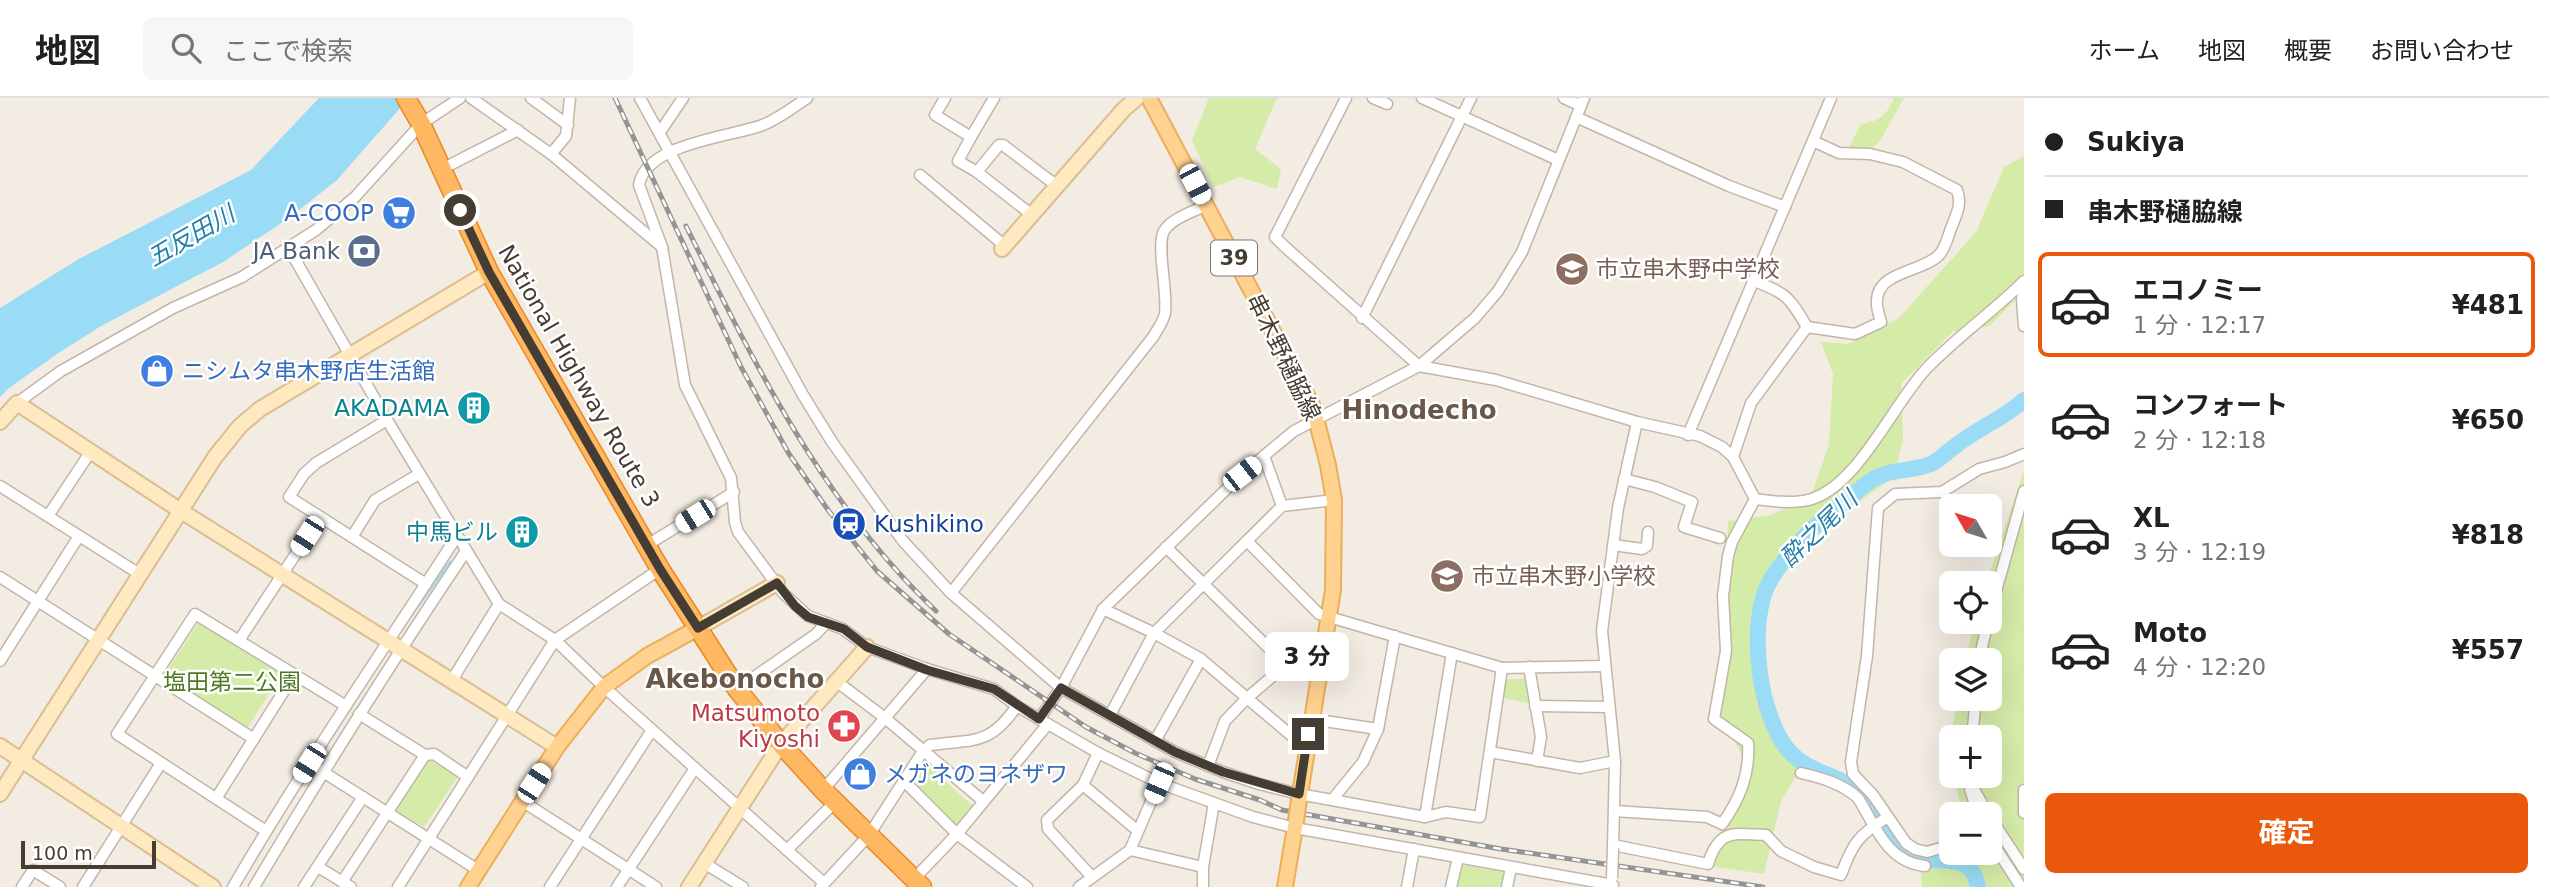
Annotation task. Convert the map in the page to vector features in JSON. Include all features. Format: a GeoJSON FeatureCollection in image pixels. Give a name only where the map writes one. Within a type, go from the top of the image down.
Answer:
{"type":"FeatureCollection","features":[{"type":"Feature","properties":{"kind":"highway","name":"National Highway Route 3"},"geometry":{"type":"LineString","coordinates":[[408,102],[421,124],[489,272],[660,569],[737,690],[781,744],[914,885]]}},
{"type":"Feature","properties":{"kind":"main road","name":"串木野樋脇線"},"geometry":{"type":"LineString","coordinates":[[1149,98],[1313,407],[1334,500],[1333,590],[1285,887]]}},
{"type":"Feature","properties":{"kind":"main road"},"geometry":{"type":"LineString","coordinates":[[468,887],[557,747],[604,687],[647,656],[698,628]]}},
{"type":"Feature","properties":{"kind":"street"},"geometry":{"type":"LineString","coordinates":[[0,422],[17,403],[61,371],[173,308],[242,277],[316,230],[355,197],[421,124],[460,98]]}},
{"type":"Feature","properties":{"kind":"street"},"geometry":{"type":"LineString","coordinates":[[471,98],[551,154],[662,247]]}},
{"type":"Feature","properties":{"kind":"street"},"geometry":{"type":"LineString","coordinates":[[531,98],[568,125]]}},
{"type":"Feature","properties":{"kind":"street"},"geometry":{"type":"LineString","coordinates":[[551,154],[566,136],[570,98]]}},
{"type":"Feature","properties":{"kind":"street"},"geometry":{"type":"LineString","coordinates":[[640,98],[796,383],[832,442],[904,541],[951,593],[1061,688],[1155,741],[1208,766],[1299,797],[1332,800],[1425,817],[1446,812],[1480,817],[1502,668]]}},
{"type":"Feature","properties":{"kind":"street"},"geometry":{"type":"LineString","coordinates":[[660,132],[683,98]]}},
{"type":"Feature","properties":{"kind":"street"},"geometry":{"type":"LineString","coordinates":[[807,98],[764,125],[677,147],[640,177],[639,185],[662,247],[685,385],[726,466],[734,492],[738,532],[783,593],[808,617],[844,629],[867,647],[927,670],[994,689],[1017,706],[1098,753],[1159,783],[1252,817],[1511,868],[1565,882],[1613,883],[1615,761],[1602,631],[1624,479],[1637,422]]}},
{"type":"Feature","properties":{"kind":"street"},"geometry":{"type":"LineString","coordinates":[[945,98],[935,115],[971,137]]}},
{"type":"Feature","properties":{"kind":"street"},"geometry":{"type":"LineString","coordinates":[[994,98],[958,161],[977,172],[1032,215]]}},
{"type":"Feature","properties":{"kind":"street"},"geometry":{"type":"LineString","coordinates":[[920,175],[1003,247],[1124,109],[1137,98]]}},
{"type":"Feature","properties":{"kind":"street"},"geometry":{"type":"LineString","coordinates":[[1346,98],[1275,237],[1362,318],[1419,366],[1496,380],[1637,422],[1700,436],[1722,447],[1733,457],[1755,499]]}},
{"type":"Feature","properties":{"kind":"street"},"geometry":{"type":"LineString","coordinates":[[1373,98],[1387,104]]}},
{"type":"Feature","properties":{"kind":"street"},"geometry":{"type":"LineString","coordinates":[[1422,98],[1558,160]]}},
{"type":"Feature","properties":{"kind":"street"},"geometry":{"type":"LineString","coordinates":[[1362,318],[1471,98]]}},
{"type":"Feature","properties":{"kind":"street"},"geometry":{"type":"LineString","coordinates":[[1564,98],[1729,186],[1785,207]]}},
{"type":"Feature","properties":{"kind":"street"},"geometry":{"type":"LineString","coordinates":[[1688,435],[1831,98]]}},
{"type":"Feature","properties":{"kind":"street"},"geometry":{"type":"LineString","coordinates":[[914,885],[983,802],[1043,721],[1103,608],[1242,474],[1294,431],[1419,366],[1475,318],[1498,291],[1522,252],[1581,107]]}},
{"type":"Feature","properties":{"kind":"street"},"geometry":{"type":"LineString","coordinates":[[442,169],[518,130]]}},
{"type":"Feature","properties":{"kind":"street"},"geometry":{"type":"LineString","coordinates":[[1807,327],[1854,334],[1881,322],[1876,299],[1884,283],[1930,263],[1942,253],[1961,199],[1957,190],[1903,162],[1870,154],[1839,153],[1813,141]]}},
{"type":"Feature","properties":{"kind":"street"},"geometry":{"type":"LineString","coordinates":[[977,172],[999,145],[1003,145],[1057,186]]}},
{"type":"Feature","properties":{"kind":"street"},"geometry":{"type":"LineString","coordinates":[[951,593],[1153,337],[1165,315],[1166,290],[1161,242],[1164,231],[1173,222],[1206,205]]}},
{"type":"Feature","properties":{"kind":"street"},"geometry":{"type":"LineString","coordinates":[[288,247],[387,420],[499,604],[555,640],[787,850],[822,885],[869,835],[923,751],[930,745],[991,735],[1003,726],[1017,706]]}},
{"type":"Feature","properties":{"kind":"street"},"geometry":{"type":"LineString","coordinates":[[0,794],[215,457],[240,426],[260,409],[489,272]]}},
{"type":"Feature","properties":{"kind":"street"},"geometry":{"type":"LineString","coordinates":[[1754,281],[1779,290],[1790,299],[1807,327]]}},
{"type":"Feature","properties":{"kind":"street"},"geometry":{"type":"LineString","coordinates":[[1755,499],[1808,500],[1824,493],[1845,476],[1930,365],[2024,281]]}},
{"type":"Feature","properties":{"kind":"street"},"geometry":{"type":"LineString","coordinates":[[2024,288],[2024,326]]}},
{"type":"Feature","properties":{"kind":"street"},"geometry":{"type":"LineString","coordinates":[[1733,457],[1751,403],[1807,327]]}},
{"type":"Feature","properties":{"kind":"street"},"geometry":{"type":"LineString","coordinates":[[17,403],[181,511],[557,747]]}},
{"type":"Feature","properties":{"kind":"street"},"geometry":{"type":"LineString","coordinates":[[387,420],[316,463],[304,474],[289,497],[426,584]]}},
{"type":"Feature","properties":{"kind":"street"},"geometry":{"type":"LineString","coordinates":[[48,516],[91,451]]}},
{"type":"Feature","properties":{"kind":"street"},"geometry":{"type":"LineString","coordinates":[[1925,866],[1911,864],[1894,854],[1873,795],[1853,774],[1851,762],[1867,656],[1878,508],[1895,494],[1942,492],[1979,470],[2024,454]]}},
{"type":"Feature","properties":{"kind":"street"},"geometry":{"type":"LineString","coordinates":[[1264,456],[1282,506]]}},
{"type":"Feature","properties":{"kind":"street"},"geometry":{"type":"LineString","coordinates":[[352,537],[375,500],[419,474]]}},
{"type":"Feature","properties":{"kind":"street"},"geometry":{"type":"LineString","coordinates":[[1624,479],[1655,487],[1692,502],[1684,527],[1720,538]]}},
{"type":"Feature","properties":{"kind":"street"},"geometry":{"type":"LineString","coordinates":[[0,486],[141,575]]}},
{"type":"Feature","properties":{"kind":"street"},"geometry":{"type":"LineString","coordinates":[[2002,571],[2024,491]]}},
{"type":"Feature","properties":{"kind":"street"},"geometry":{"type":"LineString","coordinates":[[647,545],[734,492]]}},
{"type":"Feature","properties":{"kind":"street"},"geometry":{"type":"LineString","coordinates":[[1614,811],[1707,817],[1722,824],[1732,811],[1745,782],[1749,764],[1748,743],[1714,719],[1726,651],[1723,596],[1732,542],[1755,499]]}},
{"type":"Feature","properties":{"kind":"street"},"geometry":{"type":"LineString","coordinates":[[1110,715],[1154,633],[1282,506],[1334,500]]}},
{"type":"Feature","properties":{"kind":"street"},"geometry":{"type":"LineString","coordinates":[[240,639],[320,517]]}},
{"type":"Feature","properties":{"kind":"street"},"geometry":{"type":"LineString","coordinates":[[1614,545],[1642,549],[1647,546],[1648,532]]}},
{"type":"Feature","properties":{"kind":"street"},"geometry":{"type":"LineString","coordinates":[[0,661],[79,536]]}},
{"type":"Feature","properties":{"kind":"street"},"geometry":{"type":"LineString","coordinates":[[233,887],[309,763],[457,536]]}},
{"type":"Feature","properties":{"kind":"street"},"geometry":{"type":"LineString","coordinates":[[1247,541],[1319,614],[1502,668],[1605,666]]}},
{"type":"Feature","properties":{"kind":"street"},"geometry":{"type":"LineString","coordinates":[[1166,547],[1286,665],[1319,671]]}},
{"type":"Feature","properties":{"kind":"street"},"geometry":{"type":"LineString","coordinates":[[254,887],[322,772],[466,551]]}},
{"type":"Feature","properties":{"kind":"street"},"geometry":{"type":"LineString","coordinates":[[398,887],[555,640],[660,569]]}},
{"type":"Feature","properties":{"kind":"street"},"geometry":{"type":"LineString","coordinates":[[0,577],[254,739]]}},
{"type":"Feature","properties":{"kind":"street"},"geometry":{"type":"LineString","coordinates":[[698,628],[777,583]]}},
{"type":"Feature","properties":{"kind":"street"},"geometry":{"type":"LineString","coordinates":[[452,680],[499,604]]}},
{"type":"Feature","properties":{"kind":"street"},"geometry":{"type":"LineString","coordinates":[[1103,608],[1201,659],[1306,748]]}},
{"type":"Feature","properties":{"kind":"street"},"geometry":{"type":"LineString","coordinates":[[266,831],[117,734],[154,676],[195,614],[346,706]]}},
{"type":"Feature","properties":{"kind":"street"},"geometry":{"type":"LineString","coordinates":[[737,690],[816,634],[826,623]]}},
{"type":"Feature","properties":{"kind":"street"},"geometry":{"type":"LineString","coordinates":[[1332,800],[1363,762],[1378,729],[1395,636]]}},
{"type":"Feature","properties":{"kind":"street"},"geometry":{"type":"LineString","coordinates":[[689,887],[781,744],[867,647]]}},
{"type":"Feature","properties":{"kind":"street"},"geometry":{"type":"LineString","coordinates":[[1425,817],[1452,653]]}},
{"type":"Feature","properties":{"kind":"street"},"geometry":{"type":"LineString","coordinates":[[1155,741],[1201,659]]}},
{"type":"Feature","properties":{"kind":"street"},"geometry":{"type":"LineString","coordinates":[[1208,766],[1225,722],[1247,698],[1286,665]]}},
{"type":"Feature","properties":{"kind":"street"},"geometry":{"type":"LineString","coordinates":[[1529,667],[1541,737],[1536,761]]}},
{"type":"Feature","properties":{"kind":"street"},"geometry":{"type":"LineString","coordinates":[[787,850],[885,718],[927,670]]}},
{"type":"Feature","properties":{"kind":"street"},"geometry":{"type":"LineString","coordinates":[[217,797],[295,676]]}},
{"type":"Feature","properties":{"kind":"street"},"geometry":{"type":"LineString","coordinates":[[836,681],[885,718],[983,802]]}},
{"type":"Feature","properties":{"kind":"street"},"geometry":{"type":"LineString","coordinates":[[1535,706],[1609,707]]}},
{"type":"Feature","properties":{"kind":"street"},"geometry":{"type":"LineString","coordinates":[[359,714],[425,755],[434,754],[468,777]]}},
{"type":"Feature","properties":{"kind":"street"},"geometry":{"type":"LineString","coordinates":[[1311,719],[1378,729]]}},
{"type":"Feature","properties":{"kind":"street"},"geometry":{"type":"LineString","coordinates":[[550,887],[652,730]]}},
{"type":"Feature","properties":{"kind":"street"},"geometry":{"type":"LineString","coordinates":[[0,746],[213,887]]}},
{"type":"Feature","properties":{"kind":"street"},"geometry":{"type":"LineString","coordinates":[[1490,752],[1580,768],[1615,761]]}},
{"type":"Feature","properties":{"kind":"street"},"geometry":{"type":"LineString","coordinates":[[1092,877],[1048,829],[1047,820],[1083,785],[1098,753]]}},
{"type":"Feature","properties":{"kind":"street"},"geometry":{"type":"LineString","coordinates":[[318,867],[347,884],[387,812],[425,755]]}},
{"type":"Feature","properties":{"kind":"street"},"geometry":{"type":"LineString","coordinates":[[83,887],[161,763]]}},
{"type":"Feature","properties":{"kind":"street"},"geometry":{"type":"LineString","coordinates":[[309,763],[478,870]]}},
{"type":"Feature","properties":{"kind":"street"},"geometry":{"type":"LineString","coordinates":[[617,887],[695,768]]}},
{"type":"Feature","properties":{"kind":"street"},"geometry":{"type":"LineString","coordinates":[[1801,773],[1842,785],[1915,849],[1927,852],[1939,848]]}},
{"type":"Feature","properties":{"kind":"street"},"geometry":{"type":"LineString","coordinates":[[904,781],[957,834],[1027,887]]}},
{"type":"Feature","properties":{"kind":"street"},"geometry":{"type":"LineString","coordinates":[[1079,887],[1130,850],[1159,783]]}},
{"type":"Feature","properties":{"kind":"street"},"geometry":{"type":"LineString","coordinates":[[1083,785],[1138,831]]}},
{"type":"Feature","properties":{"kind":"street"},"geometry":{"type":"LineString","coordinates":[[2024,790],[2024,813]]}},
{"type":"Feature","properties":{"kind":"street"},"geometry":{"type":"LineString","coordinates":[[304,887],[363,797]]}},
{"type":"Feature","properties":{"kind":"street"},"geometry":{"type":"LineString","coordinates":[[523,801],[656,887]]}},
{"type":"Feature","properties":{"kind":"street"},"geometry":{"type":"LineString","coordinates":[[1203,887],[1203,867],[1214,803]]}},
{"type":"Feature","properties":{"kind":"street"},"geometry":{"type":"LineString","coordinates":[[1613,847],[1709,864],[1713,847],[1727,835],[1766,835],[1781,851],[1814,867],[1841,875],[1851,847],[1882,821]]}},
{"type":"Feature","properties":{"kind":"street"},"geometry":{"type":"LineString","coordinates":[[2002,835],[2024,869]]}},
{"type":"Feature","properties":{"kind":"street"},"geometry":{"type":"LineString","coordinates":[[1407,887],[1414,849]]}},
{"type":"Feature","properties":{"kind":"street"},"geometry":{"type":"LineString","coordinates":[[1130,850],[1203,867]]}},
{"type":"Feature","properties":{"kind":"street"},"geometry":{"type":"LineString","coordinates":[[1451,887],[1458,858]]}},
{"type":"Feature","properties":{"kind":"street"},"geometry":{"type":"LineString","coordinates":[[2002,858],[2021,887]]}},
{"type":"Feature","properties":{"kind":"street"},"geometry":{"type":"LineString","coordinates":[[704,863],[743,887]]}},
{"type":"Feature","properties":{"kind":"street"},"geometry":{"type":"LineString","coordinates":[[1507,887],[1511,868]]}},
{"type":"Feature","properties":{"kind":"street"},"geometry":{"type":"LineString","coordinates":[[22,887],[33,870],[60,887]]}},
{"type":"Feature","properties":{"kind":"green space"},"geometry":{"type":"Polygon","coordinates":[[[1209,98],[1277,98],[1255,149],[1281,169],[1277,189],[1240,177],[1213,187],[1192,140],[1209,98]]]}},
{"type":"Feature","properties":{"kind":"green space"},"geometry":{"type":"Polygon","coordinates":[[[1894,98],[1904,98],[1873,148],[1848,149],[1861,124],[1882,117],[1894,98]]]}},
{"type":"Feature","properties":{"kind":"green space"},"geometry":{"type":"Polygon","coordinates":[[[2024,156],[2024,291],[1990,326],[1952,332],[1901,384],[1903,438],[1894,477],[1774,562],[1757,600],[1754,667],[1785,742],[1828,774],[1799,771],[1781,801],[1764,874],[1709,866],[1716,842],[1750,769],[1717,711],[1725,636],[1728,521],[1772,515],[1811,496],[1829,445],[1833,374],[1821,342],[1848,344],[1899,318],[1976,232],[2004,167],[2024,156]]]}},
{"type":"Feature","properties":{"kind":"green space"},"geometry":{"type":"Polygon","coordinates":[[[2024,470],[2024,887],[1922,887],[1919,851],[1939,850],[1939,865],[2002,865],[2002,802],[1960,802],[1956,788],[2002,788],[2002,725],[1953,725],[1955,711],[2002,711],[2002,648],[1968,648],[1971,634],[2002,634],[2002,571],[1990,571],[1995,557],[2002,557],[2002,535],[2024,470]]]}},
{"type":"Feature","properties":{"kind":"green space","name":"塩田第二公園"},"geometry":{"type":"Polygon","coordinates":[[[198,623],[282,673],[246,730],[163,677],[198,623]]]}},
{"type":"Feature","properties":{"kind":"green space"},"geometry":{"type":"Polygon","coordinates":[[[1505,679],[1526,679],[1532,704],[1503,698],[1505,679]]]}},
{"type":"Feature","properties":{"kind":"green space"},"geometry":{"type":"Polygon","coordinates":[[[426,758],[458,777],[424,827],[396,811],[426,758]]]}},
{"type":"Feature","properties":{"kind":"green space"},"geometry":{"type":"Polygon","coordinates":[[[923,761],[977,810],[962,829],[947,826],[908,787],[923,761]]]}},
{"type":"Feature","properties":{"kind":"green space"},"geometry":{"type":"Polygon","coordinates":[[[1460,865],[1506,872],[1503,887],[1455,887],[1460,865]]]}},
{"type":"Feature","properties":{"kind":"water","name":"五反田川"},"geometry":{"type":"Polygon","coordinates":[[[319,98],[409,98],[337,180],[289,218],[223,262],[101,326],[57,354],[0,397],[0,308],[77,260],[251,170],[319,98]]]}},
{"type":"Feature","properties":{"kind":"waterway","name":"酔之尾川"},"geometry":{"type":"LineString","coordinates":[[1978,887],[1974,874],[1959,862],[1926,860],[1905,853],[1894,843],[1873,805],[1857,790],[1806,765],[1789,751],[1770,717],[1764,695],[1758,627],[1766,589],[1774,574],[1807,534],[1822,521],[1872,480],[1933,463],[2024,400]]}},
{"type":"Feature","properties":{"kind":"waterway"},"geometry":{"type":"LineString","coordinates":[[405,624],[450,562]]}},
{"type":"Feature","properties":{"kind":"waterway"},"geometry":{"type":"LineString","coordinates":[[316,762],[374,671]]}},
{"type":"Feature","properties":{"kind":"waterway"},"geometry":{"type":"LineString","coordinates":[[287,807],[312,768]]}},
{"type":"Feature","properties":{"kind":"waterway"},"geometry":{"type":"LineString","coordinates":[[260,851],[269,836]]}},
{"type":"Feature","properties":{"kind":"railway"},"geometry":{"type":"LineString","coordinates":[[615,98],[741,367],[789,454],[828,510],[877,571],[949,634],[1086,727],[1135,753],[1195,779],[1282,810],[1501,849],[1763,887]]}},
{"type":"Feature","properties":{"kind":"railway"},"geometry":{"type":"LineString","coordinates":[[686,226],[765,380],[825,478],[859,525],[936,611]]}},
{"type":"Feature","properties":{"kind":"place","name":"A-COOP"},"geometry":{"type":"Point","coordinates":[399,213]}},
{"type":"Feature","properties":{"kind":"place","name":"JA Bank"},"geometry":{"type":"Point","coordinates":[364,251]}},
{"type":"Feature","properties":{"kind":"place","name":"市立串木野中学校"},"geometry":{"type":"Point","coordinates":[1572,269]}},
{"type":"Feature","properties":{"kind":"place","name":"ニシムタ串木野店生活館"},"geometry":{"type":"Point","coordinates":[157,371]}},
{"type":"Feature","properties":{"kind":"place","name":"AKADAMA"},"geometry":{"type":"Point","coordinates":[474,408]}},
{"type":"Feature","properties":{"kind":"place","name":"Kushikino"},"geometry":{"type":"Point","coordinates":[849,524]}},
{"type":"Feature","properties":{"kind":"place","name":"中馬ビル"},"geometry":{"type":"Point","coordinates":[522,532]}},
{"type":"Feature","properties":{"kind":"place","name":"市立串木野小学校"},"geometry":{"type":"Point","coordinates":[1447,576]}},
{"type":"Feature","properties":{"kind":"place","name":"Matsumoto Kiyoshi"},"geometry":{"type":"Point","coordinates":[844,726]}},
{"type":"Feature","properties":{"kind":"place","name":"メガネのヨネザワ"},"geometry":{"type":"Point","coordinates":[860,774]}},
{"type":"Feature","properties":{"kind":"district","name":"Hinodecho"},"geometry":{"type":"Point","coordinates":[1419,410]}},
{"type":"Feature","properties":{"kind":"district","name":"Akebonocho"},"geometry":{"type":"Point","coordinates":[735,679]}},
{"type":"Feature","properties":{"kind":"route"},"geometry":{"type":"LineString","coordinates":[[460,210],[489,272],[660,569],[698,628],[777,583],[783,593],[808,617],[844,629],[867,647],[927,670],[994,689],[1039,719],[1061,688],[1175,752],[1223,772],[1299,794],[1308,734]]}}]}
